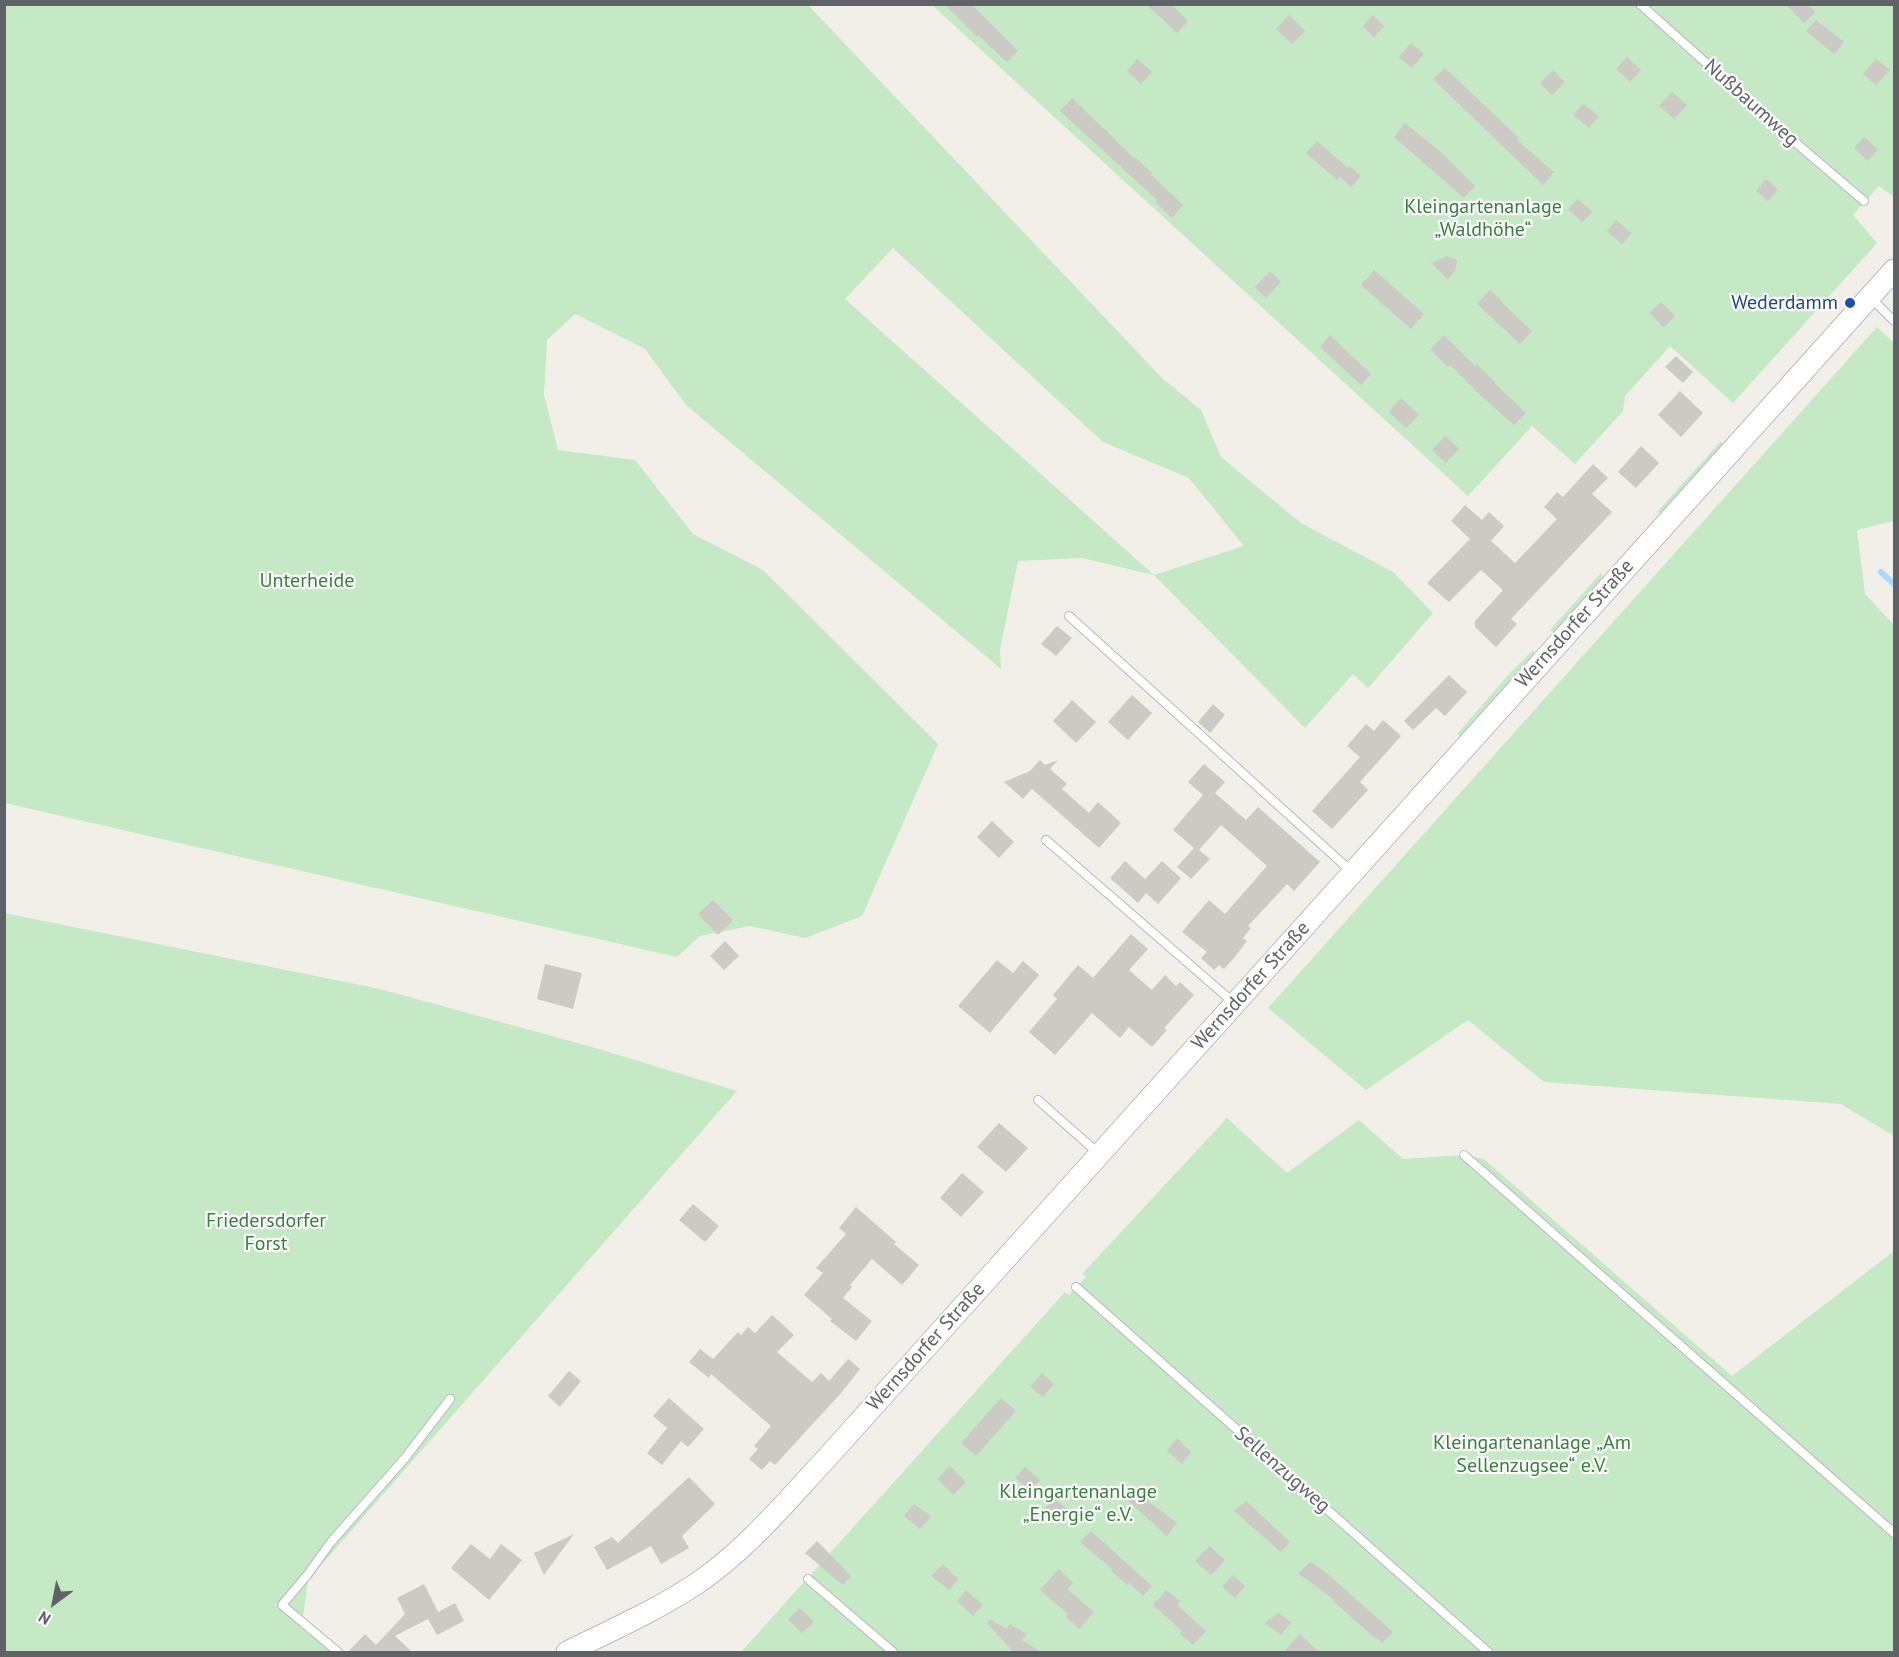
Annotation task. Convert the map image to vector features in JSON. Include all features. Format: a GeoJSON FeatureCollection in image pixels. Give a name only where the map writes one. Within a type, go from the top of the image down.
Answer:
{"type":"FeatureCollection","features":[{"type":"Feature","properties":{"kind":"main road","name":"Wernsdorfer Straße"},"geometry":{"type":"LineString","coordinates":[[567,1653],[644,1614],[697,1583],[759,1531],[1894,270]]}},
{"type":"Feature","properties":{"kind":"lane","name":"Nußbaumweg"},"geometry":{"type":"LineString","coordinates":[[1640,4],[1864,201]]}},
{"type":"Feature","properties":{"kind":"lane"},"geometry":{"type":"LineString","coordinates":[[1870,297],[1894,321]]}},
{"type":"Feature","properties":{"kind":"lane"},"geometry":{"type":"LineString","coordinates":[[1069,615],[1353,873]]}},
{"type":"Feature","properties":{"kind":"lane"},"geometry":{"type":"LineString","coordinates":[[1046,840],[1235,1004]]}},
{"type":"Feature","properties":{"kind":"lane"},"geometry":{"type":"LineString","coordinates":[[1038,1100],[1099,1154]]}},
{"type":"Feature","properties":{"kind":"lane"},"geometry":{"type":"LineString","coordinates":[[1464,1155],[1894,1533]]}},
{"type":"Feature","properties":{"kind":"lane","name":"Sellenzugweg"},"geometry":{"type":"LineString","coordinates":[[1076,1287],[1488,1653]]}},
{"type":"Feature","properties":{"kind":"lane"},"geometry":{"type":"LineString","coordinates":[[338,1653],[282,1605],[308,1575],[331,1542],[405,1458],[450,1399]]}},
{"type":"Feature","properties":{"kind":"lane"},"geometry":{"type":"LineString","coordinates":[[808,1578],[893,1653]]}},
{"type":"Feature","properties":{"kind":"green space","name":"Unterheide"},"geometry":{"type":"Polygon","coordinates":[[[4,5],[808,5],[1163,379],[1201,410],[1221,457],[1301,523],[1393,572],[1433,613],[1368,688],[1353,674],[1305,728],[1154,575],[1082,558],[1018,561],[1000,650],[1001,669],[686,405],[645,349],[575,314],[547,340],[544,395],[558,450],[635,460],[693,534],[763,570],[938,744],[862,916],[805,938],[750,926],[700,936],[677,957],[5,803],[4,5]],[[893,248],[845,299],[1154,575],[1244,546],[1189,478],[1103,442],[893,248]]]}},
{"type":"Feature","properties":{"kind":"green space","name":"Kleingartenanlage „Waldhöhe“"},"geometry":{"type":"Polygon","coordinates":[[[932,5],[1894,5],[1894,197],[1879,186],[1853,215],[1877,243],[1733,403],[1670,346],[1625,396],[1623,411],[1575,464],[1532,426],[1468,496],[932,5]]]}},
{"type":"Feature","properties":{"kind":"green space"},"geometry":{"type":"Polygon","coordinates":[[[1877,327],[1894,343],[1894,521],[1857,530],[1865,594],[1894,625],[1894,1136],[1841,1104],[1544,1082],[1468,1020],[1366,1090],[1268,1008],[1877,327]]]}},
{"type":"Feature","properties":{"kind":"green space"},"geometry":{"type":"Polygon","coordinates":[[[1721,441],[1724,446],[1662,514],[1657,512],[1721,441]]]}},
{"type":"Feature","properties":{"kind":"green space"},"geometry":{"type":"Polygon","coordinates":[[[1601,573],[1604,578],[1555,633],[1550,630],[1601,573]]]}},
{"type":"Feature","properties":{"kind":"green space"},"geometry":{"type":"Polygon","coordinates":[[[1533,650],[1535,654],[1462,737],[1457,734],[1510,673],[1533,650]]]}},
{"type":"Feature","properties":{"kind":"green space","name":"Friedersdorfer Forst"},"geometry":{"type":"Polygon","coordinates":[[[4,913],[380,989],[592,1047],[737,1091],[308,1580],[303,1617],[343,1652],[5,1652],[4,913]]]}},
{"type":"Feature","properties":{"kind":"green space","name":"Kleingartenanlage „Am Sellenzugsee“ e.V."},"geometry":{"type":"Polygon","coordinates":[[[1227,1118],[1287,1173],[1359,1120],[1403,1159],[1464,1155],[1484,1159],[1732,1376],[1894,1251],[1894,1652],[741,1652],[1065,1292],[1069,1295],[1086,1277],[1082,1274],[1227,1118]]]}},
{"type":"Feature","properties":{"kind":"building"},"geometry":{"type":"Polygon","coordinates":[[[944,4],[971,4],[1018,51],[1007,62],[978,35],[977,37],[944,4]]]}},
{"type":"Feature","properties":{"kind":"building"},"geometry":{"type":"Polygon","coordinates":[[[1146,4],[1171,4],[1188,21],[1177,33],[1146,4]]]}},
{"type":"Feature","properties":{"kind":"building"},"geometry":{"type":"Polygon","coordinates":[[[1785,4],[1807,4],[1815,12],[1804,23],[1785,4]]]}},
{"type":"Feature","properties":{"kind":"building"},"geometry":{"type":"Polygon","coordinates":[[[1289,15],[1305,31],[1292,44],[1276,29],[1289,15]]]}},
{"type":"Feature","properties":{"kind":"building"},"geometry":{"type":"Polygon","coordinates":[[[1373,15],[1384,26],[1374,37],[1363,26],[1373,15]]]}},
{"type":"Feature","properties":{"kind":"building"},"geometry":{"type":"Polygon","coordinates":[[[1816,20],[1844,42],[1834,54],[1806,31],[1816,20]]]}},
{"type":"Feature","properties":{"kind":"building"},"geometry":{"type":"Polygon","coordinates":[[[1411,43],[1424,54],[1412,68],[1399,57],[1411,43]]]}},
{"type":"Feature","properties":{"kind":"building"},"geometry":{"type":"Polygon","coordinates":[[[1627,57],[1641,70],[1630,82],[1616,69],[1627,57]]]}},
{"type":"Feature","properties":{"kind":"building"},"geometry":{"type":"Polygon","coordinates":[[[1137,59],[1152,72],[1141,84],[1127,71],[1137,59]]]}},
{"type":"Feature","properties":{"kind":"building"},"geometry":{"type":"Polygon","coordinates":[[[1876,59],[1890,70],[1876,85],[1863,74],[1876,59]]]}},
{"type":"Feature","properties":{"kind":"building"},"geometry":{"type":"Polygon","coordinates":[[[1445,68],[1519,138],[1517,140],[1554,172],[1543,185],[1433,79],[1445,68]]]}},
{"type":"Feature","properties":{"kind":"building"},"geometry":{"type":"Polygon","coordinates":[[[1553,70],[1565,82],[1552,95],[1540,83],[1553,70]]]}},
{"type":"Feature","properties":{"kind":"building"},"geometry":{"type":"Polygon","coordinates":[[[1672,92],[1687,105],[1674,119],[1659,106],[1672,92]]]}},
{"type":"Feature","properties":{"kind":"building"},"geometry":{"type":"Polygon","coordinates":[[[1072,98],[1183,205],[1172,218],[1155,202],[1157,200],[1060,111],[1072,98]]]}},
{"type":"Feature","properties":{"kind":"building"},"geometry":{"type":"Polygon","coordinates":[[[1583,104],[1599,116],[1589,128],[1573,115],[1583,104]]]}},
{"type":"Feature","properties":{"kind":"building"},"geometry":{"type":"Polygon","coordinates":[[[1405,123],[1443,154],[1475,186],[1464,198],[1394,137],[1405,123]]]}},
{"type":"Feature","properties":{"kind":"building"},"geometry":{"type":"Polygon","coordinates":[[[1864,137],[1878,149],[1868,161],[1854,148],[1864,137]]]}},
{"type":"Feature","properties":{"kind":"building"},"geometry":{"type":"Polygon","coordinates":[[[1317,141],[1348,168],[1350,166],[1361,176],[1351,187],[1340,177],[1343,173],[1337,180],[1306,153],[1317,141]]]}},
{"type":"Feature","properties":{"kind":"building"},"geometry":{"type":"Polygon","coordinates":[[[1766,179],[1778,189],[1768,201],[1756,191],[1766,179]]]}},
{"type":"Feature","properties":{"kind":"building"},"geometry":{"type":"Polygon","coordinates":[[[1578,199],[1592,212],[1582,222],[1568,209],[1578,199]]]}},
{"type":"Feature","properties":{"kind":"building"},"geometry":{"type":"Polygon","coordinates":[[[1616,220],[1631,233],[1622,244],[1607,231],[1616,220]]]}},
{"type":"Feature","properties":{"kind":"building"},"geometry":{"type":"Polygon","coordinates":[[[1447,256],[1457,260],[1455,271],[1448,279],[1431,263],[1447,256]]]}},
{"type":"Feature","properties":{"kind":"building"},"geometry":{"type":"Polygon","coordinates":[[[1374,270],[1424,314],[1411,329],[1361,285],[1374,270]]]}},
{"type":"Feature","properties":{"kind":"building"},"geometry":{"type":"Polygon","coordinates":[[[1270,271],[1281,282],[1266,298],[1255,287],[1270,271]]]}},
{"type":"Feature","properties":{"kind":"building"},"geometry":{"type":"Polygon","coordinates":[[[1490,290],[1532,331],[1520,344],[1477,304],[1490,290]]]}},
{"type":"Feature","properties":{"kind":"building"},"geometry":{"type":"Polygon","coordinates":[[[1661,302],[1675,316],[1664,327],[1649,313],[1661,302]]]}},
{"type":"Feature","properties":{"kind":"building"},"geometry":{"type":"Polygon","coordinates":[[[1330,335],[1371,374],[1361,385],[1320,347],[1330,335]]]}},
{"type":"Feature","properties":{"kind":"building"},"geometry":{"type":"Polygon","coordinates":[[[1444,335],[1526,413],[1514,425],[1430,349],[1444,335]]]}},
{"type":"Feature","properties":{"kind":"building"},"geometry":{"type":"Polygon","coordinates":[[[1676,356],[1693,372],[1683,383],[1665,367],[1676,356]]]}},
{"type":"Feature","properties":{"kind":"building"},"geometry":{"type":"Polygon","coordinates":[[[1680,391],[1703,413],[1681,437],[1658,415],[1680,391]]]}},
{"type":"Feature","properties":{"kind":"building"},"geometry":{"type":"Polygon","coordinates":[[[1401,398],[1419,415],[1406,428],[1389,412],[1401,398]]]}},
{"type":"Feature","properties":{"kind":"building"},"geometry":{"type":"Polygon","coordinates":[[[1445,436],[1459,449],[1446,463],[1432,450],[1445,436]]]}},
{"type":"Feature","properties":{"kind":"building"},"geometry":{"type":"Polygon","coordinates":[[[1641,446],[1659,463],[1636,488],[1618,472],[1641,446]]]}},
{"type":"Feature","properties":{"kind":"building"},"geometry":{"type":"Polygon","coordinates":[[[1593,464],[1608,478],[1592,494],[1612,512],[1511,619],[1517,624],[1496,647],[1475,627],[1475,621],[1503,590],[1481,570],[1449,602],[1427,583],[1470,539],[1451,521],[1465,505],[1482,520],[1489,512],[1504,526],[1491,541],[1515,563],[1557,519],[1544,507],[1557,492],[1563,497],[1593,464]]]}},
{"type":"Feature","properties":{"kind":"building"},"geometry":{"type":"Polygon","coordinates":[[[1057,626],[1072,638],[1056,656],[1041,644],[1057,626]]]}},
{"type":"Feature","properties":{"kind":"building"},"geometry":{"type":"Polygon","coordinates":[[[1449,675],[1467,692],[1445,716],[1436,708],[1413,730],[1404,721],[1449,675]]]}},
{"type":"Feature","properties":{"kind":"building"},"geometry":{"type":"Polygon","coordinates":[[[1132,695],[1152,713],[1128,740],[1108,722],[1132,695]]]}},
{"type":"Feature","properties":{"kind":"building"},"geometry":{"type":"Polygon","coordinates":[[[1072,700],[1096,722],[1076,743],[1053,721],[1072,700]]]}},
{"type":"Feature","properties":{"kind":"building"},"geometry":{"type":"Polygon","coordinates":[[[1213,704],[1225,715],[1210,733],[1198,722],[1213,704]]]}},
{"type":"Feature","properties":{"kind":"building"},"geometry":{"type":"Polygon","coordinates":[[[1383,720],[1401,736],[1360,782],[1368,790],[1332,829],[1312,811],[1360,757],[1347,746],[1366,724],[1374,731],[1383,720]]]}},
{"type":"Feature","properties":{"kind":"building"},"geometry":{"type":"Polygon","coordinates":[[[1040,760],[1045,765],[1058,760],[1050,769],[1067,784],[1062,789],[1089,813],[1098,802],[1121,823],[1099,848],[1032,789],[1023,799],[1004,782],[1030,771],[1040,760]]]}},
{"type":"Feature","properties":{"kind":"building"},"geometry":{"type":"Polygon","coordinates":[[[1204,764],[1225,782],[1215,793],[1246,820],[1258,807],[1320,862],[1294,891],[1287,884],[1248,926],[1251,928],[1243,938],[1247,941],[1234,958],[1224,969],[1219,965],[1214,970],[1201,958],[1207,952],[1182,932],[1209,900],[1225,914],[1267,866],[1221,825],[1199,850],[1210,859],[1191,879],[1177,867],[1194,848],[1173,830],[1203,795],[1188,782],[1204,764]]]}},
{"type":"Feature","properties":{"kind":"building"},"geometry":{"type":"Polygon","coordinates":[[[992,821],[1014,842],[999,858],[977,837],[992,821]]]}},
{"type":"Feature","properties":{"kind":"building"},"geometry":{"type":"Polygon","coordinates":[[[1125,861],[1145,879],[1162,861],[1181,878],[1158,904],[1146,893],[1138,903],[1110,878],[1125,861]]]}},
{"type":"Feature","properties":{"kind":"building"},"geometry":{"type":"Polygon","coordinates":[[[713,900],[733,920],[718,935],[698,914],[713,900]]]}},
{"type":"Feature","properties":{"kind":"building"},"geometry":{"type":"Polygon","coordinates":[[[1131,934],[1148,949],[1129,970],[1152,990],[1165,975],[1176,986],[1180,982],[1194,995],[1164,1028],[1167,1030],[1152,1047],[1129,1027],[1120,1038],[1092,1013],[1055,1055],[1029,1032],[1057,999],[1053,995],[1078,965],[1093,978],[1131,934]]]}},
{"type":"Feature","properties":{"kind":"building"},"geometry":{"type":"Polygon","coordinates":[[[725,941],[739,956],[724,970],[710,956],[725,941]]]}},
{"type":"Feature","properties":{"kind":"building"},"geometry":{"type":"Polygon","coordinates":[[[997,960],[1013,973],[1023,961],[1039,975],[990,1033],[958,1006],[997,960]]]}},
{"type":"Feature","properties":{"kind":"building"},"geometry":{"type":"Polygon","coordinates":[[[545,964],[582,973],[573,1009],[537,999],[545,964]]]}},
{"type":"Feature","properties":{"kind":"building"},"geometry":{"type":"Polygon","coordinates":[[[999,1123],[1028,1148],[1006,1172],[977,1147],[999,1123]]]}},
{"type":"Feature","properties":{"kind":"building"},"geometry":{"type":"Polygon","coordinates":[[[962,1173],[984,1192],[961,1217],[940,1198],[962,1173]]]}},
{"type":"Feature","properties":{"kind":"building"},"geometry":{"type":"Polygon","coordinates":[[[693,1204],[719,1226],[705,1242],[679,1220],[693,1204]]]}},
{"type":"Feature","properties":{"kind":"building"},"geometry":{"type":"Polygon","coordinates":[[[856,1207],[919,1265],[902,1285],[872,1259],[850,1285],[852,1287],[843,1298],[872,1321],[856,1341],[830,1321],[832,1319],[804,1295],[823,1273],[816,1268],[846,1234],[839,1228],[856,1207]]]}},
{"type":"Feature","properties":{"kind":"building"},"geometry":{"type":"Polygon","coordinates":[[[772,1315],[794,1335],[777,1352],[812,1382],[821,1373],[829,1381],[848,1359],[860,1369],[775,1465],[770,1461],[762,1470],[749,1459],[758,1449],[754,1446],[771,1426],[711,1374],[709,1378],[689,1362],[700,1349],[713,1359],[738,1332],[741,1335],[748,1327],[755,1333],[772,1315]]]}},
{"type":"Feature","properties":{"kind":"building"},"geometry":{"type":"Polygon","coordinates":[[[569,1371],[581,1381],[560,1407],[548,1396],[569,1371]]]}},
{"type":"Feature","properties":{"kind":"building"},"geometry":{"type":"Polygon","coordinates":[[[1042,1373],[1054,1384],[1043,1397],[1030,1387],[1042,1373]]]}},
{"type":"Feature","properties":{"kind":"building"},"geometry":{"type":"Polygon","coordinates":[[[669,1398],[704,1429],[688,1447],[681,1441],[662,1465],[647,1453],[667,1428],[653,1416],[669,1398]]]}},
{"type":"Feature","properties":{"kind":"building"},"geometry":{"type":"Polygon","coordinates":[[[1001,1398],[1016,1411],[976,1456],[961,1443],[1001,1398]]]}},
{"type":"Feature","properties":{"kind":"building"},"geometry":{"type":"Polygon","coordinates":[[[1177,1438],[1191,1452],[1182,1464],[1167,1451],[1177,1438]]]}},
{"type":"Feature","properties":{"kind":"building"},"geometry":{"type":"Polygon","coordinates":[[[950,1466],[966,1482],[953,1495],[937,1479],[950,1466]]]}},
{"type":"Feature","properties":{"kind":"building"},"geometry":{"type":"Polygon","coordinates":[[[1025,1467],[1040,1480],[1031,1491],[1015,1478],[1025,1467]]]}},
{"type":"Feature","properties":{"kind":"building"},"geometry":{"type":"Polygon","coordinates":[[[689,1477],[715,1504],[682,1536],[689,1548],[661,1564],[651,1546],[607,1570],[594,1547],[612,1537],[618,1543],[689,1477]]]}},
{"type":"Feature","properties":{"kind":"building"},"geometry":{"type":"Polygon","coordinates":[[[1139,1485],[1152,1497],[1148,1501],[1177,1523],[1167,1536],[1126,1499],[1139,1485]]]}},
{"type":"Feature","properties":{"kind":"building"},"geometry":{"type":"Polygon","coordinates":[[[1054,1498],[1068,1510],[1057,1522],[1043,1510],[1054,1498]]]}},
{"type":"Feature","properties":{"kind":"building"},"geometry":{"type":"Polygon","coordinates":[[[1246,1501],[1290,1542],[1281,1552],[1234,1511],[1246,1501]]]}},
{"type":"Feature","properties":{"kind":"building"},"geometry":{"type":"Polygon","coordinates":[[[914,1504],[931,1516],[920,1529],[904,1516],[914,1504]]]}},
{"type":"Feature","properties":{"kind":"building"},"geometry":{"type":"Polygon","coordinates":[[[1091,1531],[1152,1586],[1143,1596],[1129,1583],[1127,1585],[1080,1542],[1091,1531]]]}},
{"type":"Feature","properties":{"kind":"building"},"geometry":{"type":"Polygon","coordinates":[[[574,1534],[557,1557],[544,1575],[534,1553],[574,1534]]]}},
{"type":"Feature","properties":{"kind":"building"},"geometry":{"type":"Polygon","coordinates":[[[817,1541],[851,1576],[843,1585],[805,1553],[817,1541]]]}},
{"type":"Feature","properties":{"kind":"building"},"geometry":{"type":"Polygon","coordinates":[[[471,1544],[490,1559],[501,1544],[522,1560],[489,1600],[451,1568],[471,1544]]]}},
{"type":"Feature","properties":{"kind":"building"},"geometry":{"type":"Polygon","coordinates":[[[1209,1546],[1225,1560],[1211,1575],[1195,1561],[1209,1546]]]}},
{"type":"Feature","properties":{"kind":"building"},"geometry":{"type":"Polygon","coordinates":[[[1311,1562],[1393,1632],[1382,1643],[1334,1600],[1298,1573],[1311,1562]]]}},
{"type":"Feature","properties":{"kind":"building"},"geometry":{"type":"Polygon","coordinates":[[[943,1564],[958,1579],[949,1590],[931,1576],[943,1564]]]}},
{"type":"Feature","properties":{"kind":"building"},"geometry":{"type":"Polygon","coordinates":[[[1059,1569],[1073,1583],[1067,1589],[1094,1612],[1079,1629],[1065,1616],[1068,1614],[1040,1590],[1059,1569]]]}},
{"type":"Feature","properties":{"kind":"building"},"geometry":{"type":"Polygon","coordinates":[[[1233,1575],[1245,1586],[1235,1598],[1222,1587],[1233,1575]]]}},
{"type":"Feature","properties":{"kind":"building"},"geometry":{"type":"Polygon","coordinates":[[[424,1584],[438,1612],[455,1603],[464,1621],[437,1635],[428,1619],[395,1636],[413,1653],[347,1653],[365,1634],[376,1645],[405,1614],[397,1598],[424,1584]]]}},
{"type":"Feature","properties":{"kind":"building"},"geometry":{"type":"Polygon","coordinates":[[[966,1590],[983,1605],[973,1616],[957,1601],[966,1590]]]}},
{"type":"Feature","properties":{"kind":"building"},"geometry":{"type":"Polygon","coordinates":[[[1166,1590],[1180,1601],[1177,1605],[1206,1631],[1193,1645],[1180,1634],[1182,1631],[1153,1605],[1166,1590]]]}},
{"type":"Feature","properties":{"kind":"building"},"geometry":{"type":"Polygon","coordinates":[[[800,1608],[814,1622],[802,1633],[788,1619],[800,1608]]]}},
{"type":"Feature","properties":{"kind":"building"},"geometry":{"type":"Polygon","coordinates":[[[1278,1613],[1291,1622],[1281,1635],[1265,1623],[1278,1613]]]}},
{"type":"Feature","properties":{"kind":"building"},"geometry":{"type":"Polygon","coordinates":[[[990,1619],[1006,1629],[1010,1624],[1027,1634],[1022,1640],[1042,1653],[1014,1653],[987,1623],[990,1619]]]}},
{"type":"Feature","properties":{"kind":"building"},"geometry":{"type":"Polygon","coordinates":[[[1300,1634],[1320,1653],[1283,1653],[1300,1634]]]}},
{"type":"Feature","properties":{"kind":"waterway"},"geometry":{"type":"LineString","coordinates":[[1881,572],[1894,584]]}},
{"type":"Feature","properties":{"kind":"place","name":"Wederdamm"},"geometry":{"type":"Point","coordinates":[1850,303]}},
{"type":"Feature","properties":{"kind":"park label","name":"Kleingartenanlage „Energie“ e.V."},"geometry":{"type":"Point","coordinates":[1078,1504]}}]}
